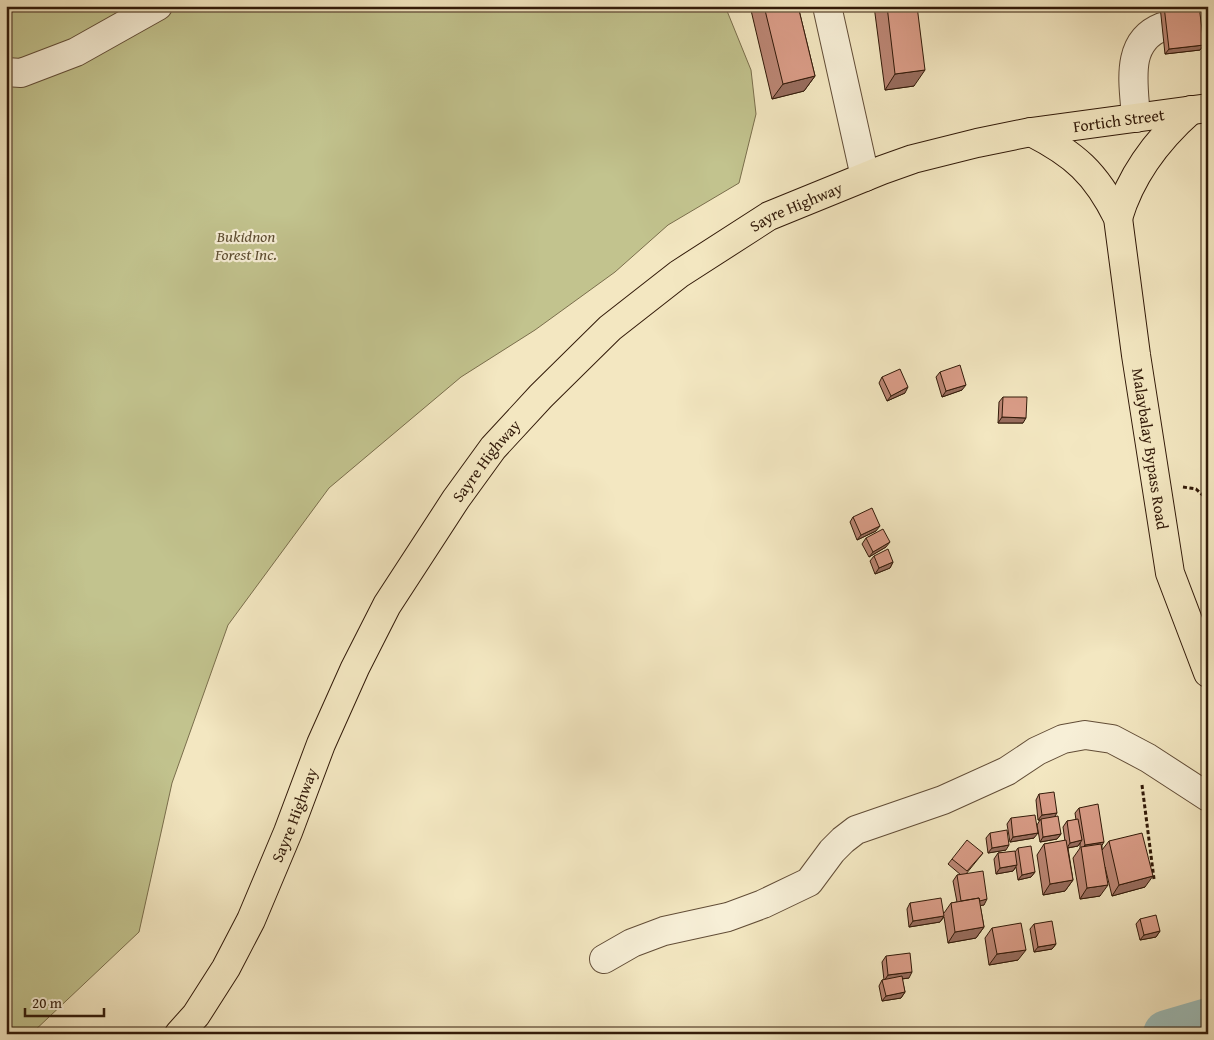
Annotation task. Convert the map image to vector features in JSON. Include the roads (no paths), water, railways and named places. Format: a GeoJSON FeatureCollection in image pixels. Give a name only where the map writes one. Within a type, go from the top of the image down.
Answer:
{"type":"FeatureCollection","features":[{"type":"Feature","properties":{"kind":"main road","name":"Fortich Street"},"geometry":{"type":"LineString","coordinates":[[1031,132],[1199,109]]}},
{"type":"Feature","properties":{"kind":"main road","name":"Malaybalay Bypass Road"},"geometry":{"type":"LineString","coordinates":[[1118,218],[1124,197],[1145,159],[1175,124],[1199,109]]}},
{"type":"Feature","properties":{"kind":"main road","name":"Sayre Highway"},"geometry":{"type":"LineString","coordinates":[[192,1027],[251,920],[288,832],[321,744],[354,668],[387,605],[456,499],[493,448],[541,396],[610,328],[679,274],[769,216],[913,159],[1031,132]]}},
{"type":"Feature","properties":{"kind":"main road","name":"Malaybalay Bypass Road"},"geometry":{"type":"LineString","coordinates":[[1031,132],[1062,148],[1094,177],[1118,218],[1136,355],[1170,573],[1208,673]]}},
{"type":"Feature","properties":{"kind":"street"},"geometry":{"type":"LineString","coordinates":[[6,72],[21,73],[76,52],[158,6]]}},
{"type":"Feature","properties":{"kind":"street"},"geometry":{"type":"LineString","coordinates":[[827,6],[865,177]]}},
{"type":"Feature","properties":{"kind":"street"},"geometry":{"type":"LineString","coordinates":[[1136,118],[1133,71],[1136,54],[1148,34],[1162,27]]}},
{"type":"Feature","properties":{"kind":"street"},"geometry":{"type":"LineString","coordinates":[[604,959],[632,942],[664,931],[728,917],[763,904],[810,882],[832,851],[856,830],[943,800],[1007,771],[1037,751],[1062,739],[1085,735],[1112,738],[1148,758],[1208,797]]}},
{"type":"Feature","properties":{"kind":"waterway"},"geometry":{"type":"LineString","coordinates":[[1167,1034],[1208,1022]]}},
{"type":"Feature","properties":{"kind":"park label","name":"Bukidnon Forest Inc."},"geometry":{"type":"Point","coordinates":[246,245]}}]}
